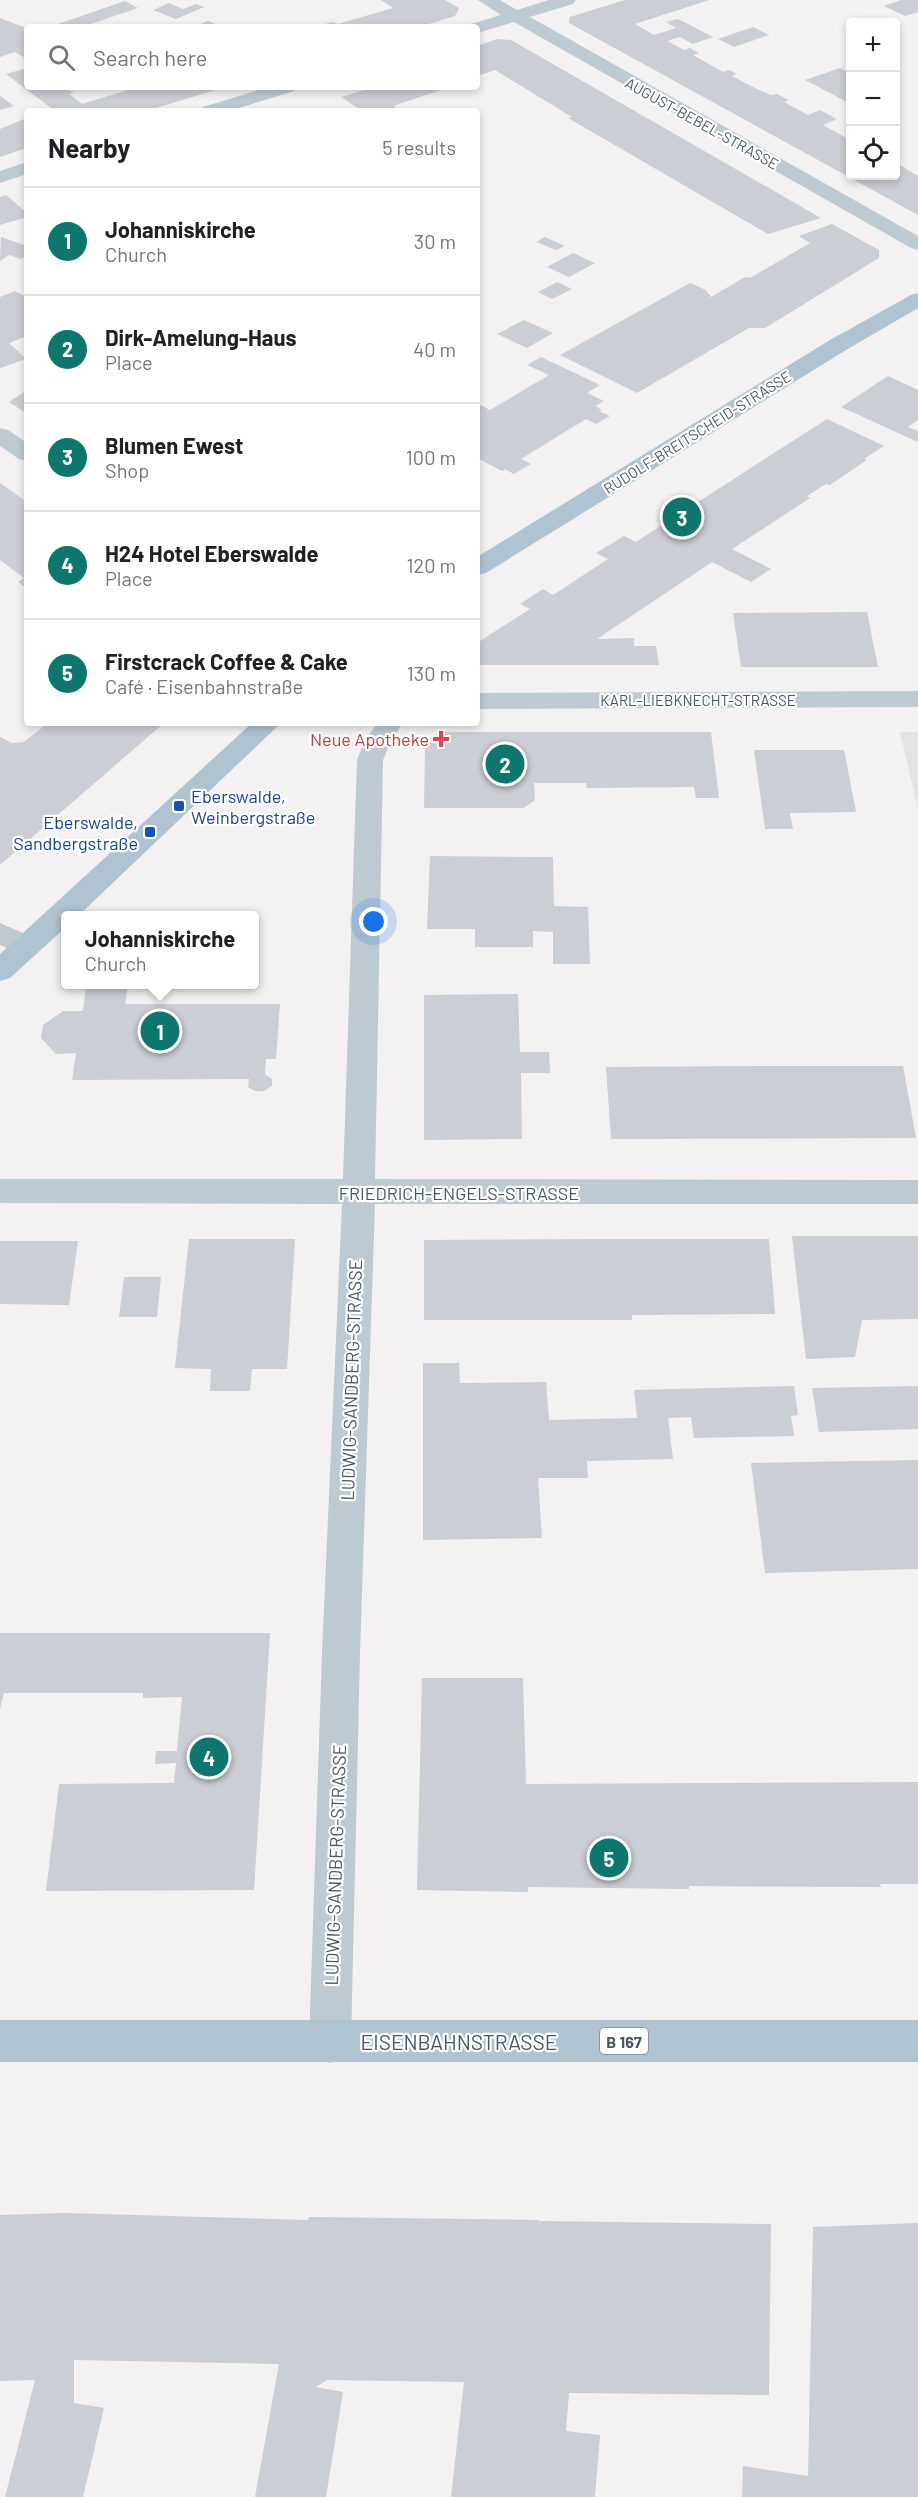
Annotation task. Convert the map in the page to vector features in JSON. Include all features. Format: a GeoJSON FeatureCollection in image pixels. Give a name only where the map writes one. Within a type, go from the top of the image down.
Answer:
{"type":"FeatureCollection","features":[{"type":"Feature","properties":{"kind":"main road","name":"RUDOLF-BREITSCHEID-STRASSE"},"geometry":{"type":"LineString","coordinates":[[480,565],[838,345],[918,299]]}},
{"type":"Feature","properties":{"kind":"main road"},"geometry":{"type":"LineString","coordinates":[[65,911],[265,726]]}},
{"type":"Feature","properties":{"kind":"main road"},"geometry":{"type":"LineString","coordinates":[[0,971],[61,915]]}},
{"type":"Feature","properties":{"kind":"main road","name":"EISENBAHNSTRASSE"},"geometry":{"type":"LineString","coordinates":[[0,2041],[918,2041]]}},
{"type":"Feature","properties":{"kind":"street","name":"AUGUST-BEBEL-STRASSE"},"geometry":{"type":"LineString","coordinates":[[487,0],[918,244]]}},
{"type":"Feature","properties":{"kind":"street"},"geometry":{"type":"LineString","coordinates":[[480,27],[567,0]]}},
{"type":"Feature","properties":{"kind":"street"},"geometry":{"type":"LineString","coordinates":[[220,108],[277,90]]}},
{"type":"Feature","properties":{"kind":"street"},"geometry":{"type":"LineString","coordinates":[[0,177],[24,169]]}},
{"type":"Feature","properties":{"kind":"street"},"geometry":{"type":"LineString","coordinates":[[0,435],[24,452]]}},
{"type":"Feature","properties":{"kind":"street","name":"KARL-LIEBKNECHT-STRASSE"},"geometry":{"type":"LineString","coordinates":[[480,701],[918,699]]}},
{"type":"Feature","properties":{"kind":"street","name":"LUDWIG-SANDBERG-STRASSE"},"geometry":{"type":"LineString","coordinates":[[330,2042],[340,1653],[359,1193],[370,760],[377,742],[388,726]]}},
{"type":"Feature","properties":{"kind":"street"},"geometry":{"type":"LineString","coordinates":[[0,933],[27,946]]}},
{"type":"Feature","properties":{"kind":"street","name":"FRIEDRICH-ENGELS-STRASSE"},"geometry":{"type":"LineString","coordinates":[[0,1191],[359,1193],[918,1191]]}},
{"type":"Feature","properties":{"kind":"shaded area"},"geometry":{"type":"Polygon","coordinates":[[[900,732],[918,732],[918,809],[900,732]]]}},
{"type":"Feature","properties":{"kind":"building"},"geometry":{"type":"Polygon","coordinates":[[[381,0],[445,0],[459,8],[455,16],[429,24],[338,24],[393,8],[381,0]]]}},
{"type":"Feature","properties":{"kind":"building"},"geometry":{"type":"Polygon","coordinates":[[[625,0],[709,0],[635,24],[654,35],[676,28],[666,22],[678,19],[713,37],[693,44],[680,37],[667,41],[684,50],[690,48],[699,53],[693,55],[723,72],[729,70],[737,74],[732,76],[755,88],[789,100],[784,102],[808,115],[820,110],[837,119],[823,125],[846,138],[846,175],[569,23],[570,17],[625,0]]]}},
{"type":"Feature","properties":{"kind":"building"},"geometry":{"type":"Polygon","coordinates":[[[901,0],[918,0],[918,12],[905,16],[884,6],[901,0]]]}},
{"type":"Feature","properties":{"kind":"building"},"geometry":{"type":"Polygon","coordinates":[[[125,1],[138,8],[91,24],[58,24],[125,1]]]}},
{"type":"Feature","properties":{"kind":"building"},"geometry":{"type":"Polygon","coordinates":[[[169,3],[183,9],[196,4],[204,7],[176,19],[153,10],[169,3]]]}},
{"type":"Feature","properties":{"kind":"building"},"geometry":{"type":"Polygon","coordinates":[[[0,18],[24,27],[24,57],[15,52],[0,57],[0,18]]]}},
{"type":"Feature","properties":{"kind":"building"},"geometry":{"type":"Polygon","coordinates":[[[753,27],[769,35],[734,47],[718,39],[753,27]]]}},
{"type":"Feature","properties":{"kind":"building"},"geometry":{"type":"Polygon","coordinates":[[[497,39],[511,40],[821,218],[768,234],[568,118],[572,117],[495,70],[480,75],[480,45],[497,39]]]}},
{"type":"Feature","properties":{"kind":"building"},"geometry":{"type":"Polygon","coordinates":[[[840,68],[846,71],[846,101],[845,101],[805,80],[840,68]]]}},
{"type":"Feature","properties":{"kind":"building"},"geometry":{"type":"Polygon","coordinates":[[[24,69],[24,88],[6,74],[24,69]]]}},
{"type":"Feature","properties":{"kind":"building"},"geometry":{"type":"Polygon","coordinates":[[[27,90],[70,90],[74,93],[69,94],[82,104],[128,90],[215,90],[156,108],[51,108],[27,90]]]}},
{"type":"Feature","properties":{"kind":"building"},"geometry":{"type":"Polygon","coordinates":[[[364,90],[441,90],[393,106],[396,108],[358,108],[341,97],[364,90]]]}},
{"type":"Feature","properties":{"kind":"building"},"geometry":{"type":"Polygon","coordinates":[[[0,96],[14,106],[0,110],[0,96]]]}},
{"type":"Feature","properties":{"kind":"building"},"geometry":{"type":"Polygon","coordinates":[[[24,119],[24,149],[0,157],[0,129],[24,119]]]}},
{"type":"Feature","properties":{"kind":"building"},"geometry":{"type":"Polygon","coordinates":[[[900,165],[918,176],[918,215],[854,180],[900,180],[900,165]]]}},
{"type":"Feature","properties":{"kind":"building"},"geometry":{"type":"Polygon","coordinates":[[[6,195],[24,210],[24,218],[0,225],[0,197],[6,195]]]}},
{"type":"Feature","properties":{"kind":"building"},"geometry":{"type":"Polygon","coordinates":[[[832,224],[879,250],[879,258],[765,328],[749,328],[637,393],[560,355],[690,283],[706,290],[711,297],[745,277],[750,278],[810,243],[799,236],[832,224]]]}},
{"type":"Feature","properties":{"kind":"building"},"geometry":{"type":"Polygon","coordinates":[[[1,237],[24,245],[24,258],[21,259],[9,255],[0,261],[1,237]]]}},
{"type":"Feature","properties":{"kind":"building"},"geometry":{"type":"Polygon","coordinates":[[[545,237],[565,246],[556,250],[536,242],[545,237]]]}},
{"type":"Feature","properties":{"kind":"building"},"geometry":{"type":"Polygon","coordinates":[[[573,253],[595,263],[569,277],[547,267],[573,253]]]}},
{"type":"Feature","properties":{"kind":"building"},"geometry":{"type":"Polygon","coordinates":[[[557,282],[572,289],[552,299],[538,292],[557,282]]]}},
{"type":"Feature","properties":{"kind":"building"},"geometry":{"type":"Polygon","coordinates":[[[15,291],[24,296],[24,337],[9,343],[24,360],[0,368],[0,297],[15,291]]]}},
{"type":"Feature","properties":{"kind":"building"},"geometry":{"type":"Polygon","coordinates":[[[524,320],[553,333],[527,348],[497,334],[524,320]]]}},
{"type":"Feature","properties":{"kind":"building"},"geometry":{"type":"Polygon","coordinates":[[[541,357],[600,385],[587,393],[604,401],[595,406],[602,410],[599,411],[610,416],[596,424],[586,419],[521,459],[531,464],[514,474],[505,469],[502,471],[480,460],[480,405],[490,410],[549,375],[527,365],[541,357]]]}},
{"type":"Feature","properties":{"kind":"building"},"geometry":{"type":"Polygon","coordinates":[[[888,376],[918,390],[918,420],[908,427],[918,431],[918,442],[841,407],[888,376]]]}},
{"type":"Feature","properties":{"kind":"building"},"geometry":{"type":"Polygon","coordinates":[[[24,392],[24,412],[9,402],[24,392]]]}},
{"type":"Feature","properties":{"kind":"building"},"geometry":{"type":"Polygon","coordinates":[[[827,419],[884,446],[864,459],[867,460],[830,485],[826,484],[807,496],[810,498],[732,549],[771,569],[751,582],[712,562],[597,639],[634,638],[634,646],[656,646],[659,665],[480,665],[480,641],[530,609],[520,604],[543,589],[553,595],[608,559],[596,553],[624,536],[636,542],[671,519],[662,515],[678,504],[687,509],[827,419]]]}},
{"type":"Feature","properties":{"kind":"building"},"geometry":{"type":"Polygon","coordinates":[[[0,483],[24,500],[24,578],[0,560],[0,483]]]}},
{"type":"Feature","properties":{"kind":"building"},"geometry":{"type":"Polygon","coordinates":[[[24,578],[24,587],[18,582],[24,578]]]}},
{"type":"Feature","properties":{"kind":"building"},"geometry":{"type":"Polygon","coordinates":[[[867,612],[878,667],[741,667],[733,613],[867,612]]]}},
{"type":"Feature","properties":{"kind":"building"},"geometry":{"type":"Polygon","coordinates":[[[44,726],[161,726],[0,865],[0,737],[12,743],[24,742],[44,726]]]}},
{"type":"Feature","properties":{"kind":"building"},"geometry":{"type":"Polygon","coordinates":[[[444,732],[711,732],[719,798],[696,798],[694,787],[587,788],[586,783],[534,783],[535,800],[524,808],[424,808],[425,745],[444,732]]]}},
{"type":"Feature","properties":{"kind":"building"},"geometry":{"type":"Polygon","coordinates":[[[754,750],[844,750],[856,812],[790,813],[793,829],[765,829],[754,750]]]}},
{"type":"Feature","properties":{"kind":"building"},"geometry":{"type":"Polygon","coordinates":[[[430,856],[553,857],[554,906],[588,907],[590,964],[553,964],[553,932],[533,931],[533,947],[475,947],[475,929],[427,929],[430,856]]]}},
{"type":"Feature","properties":{"kind":"building"},"geometry":{"type":"Polygon","coordinates":[[[85,989],[127,989],[125,1004],[280,1004],[276,1059],[266,1059],[265,1074],[272,1079],[272,1086],[264,1091],[255,1091],[248,1087],[249,1079],[72,1080],[76,1053],[56,1054],[41,1038],[43,1025],[63,1011],[83,1011],[85,989]]]}},
{"type":"Feature","properties":{"kind":"building"},"geometry":{"type":"Polygon","coordinates":[[[518,994],[520,1052],[549,1052],[550,1073],[521,1073],[522,1139],[424,1140],[424,995],[518,994]]]}},
{"type":"Feature","properties":{"kind":"building"},"geometry":{"type":"Polygon","coordinates":[[[903,1066],[916,1138],[611,1139],[606,1067],[903,1066]]]}},
{"type":"Feature","properties":{"kind":"building"},"geometry":{"type":"Polygon","coordinates":[[[792,1236],[918,1236],[918,1319],[862,1320],[855,1357],[806,1359],[792,1236]]]}},
{"type":"Feature","properties":{"kind":"building"},"geometry":{"type":"Polygon","coordinates":[[[189,1239],[295,1239],[287,1369],[252,1369],[250,1391],[210,1391],[211,1369],[175,1368],[189,1239]]]}},
{"type":"Feature","properties":{"kind":"building"},"geometry":{"type":"Polygon","coordinates":[[[769,1239],[775,1314],[632,1315],[632,1320],[424,1320],[424,1240],[769,1239]]]}},
{"type":"Feature","properties":{"kind":"building"},"geometry":{"type":"Polygon","coordinates":[[[0,1241],[78,1241],[69,1305],[0,1304],[0,1241]]]}},
{"type":"Feature","properties":{"kind":"building"},"geometry":{"type":"Polygon","coordinates":[[[124,1277],[161,1277],[157,1317],[119,1317],[124,1277]]]}},
{"type":"Feature","properties":{"kind":"building"},"geometry":{"type":"Polygon","coordinates":[[[423,1363],[459,1363],[460,1383],[546,1382],[549,1420],[637,1418],[634,1390],[794,1386],[798,1415],[791,1416],[794,1436],[694,1438],[691,1417],[668,1418],[673,1459],[587,1461],[588,1478],[538,1478],[542,1538],[423,1540],[423,1363]]]}},
{"type":"Feature","properties":{"kind":"building"},"geometry":{"type":"Polygon","coordinates":[[[918,1386],[918,1429],[819,1432],[812,1388],[918,1386]]]}},
{"type":"Feature","properties":{"kind":"building"},"geometry":{"type":"Polygon","coordinates":[[[918,1460],[918,1569],[765,1573],[751,1463],[918,1460]]]}},
{"type":"Feature","properties":{"kind":"building"},"geometry":{"type":"Polygon","coordinates":[[[0,1633],[270,1633],[254,1890],[46,1891],[59,1784],[174,1783],[176,1763],[155,1764],[156,1751],[177,1751],[182,1697],[143,1698],[143,1693],[4,1693],[0,1709],[0,1633]]]}},
{"type":"Feature","properties":{"kind":"building"},"geometry":{"type":"Polygon","coordinates":[[[422,1678],[523,1678],[526,1784],[918,1782],[918,1884],[880,1884],[881,1887],[689,1886],[689,1889],[528,1887],[528,1892],[417,1890],[422,1678]]]}},
{"type":"Feature","properties":{"kind":"building"},"geometry":{"type":"Polygon","coordinates":[[[66,2213],[308,2220],[309,2217],[539,2220],[540,2224],[540,2221],[771,2224],[769,2395],[569,2393],[566,2431],[600,2435],[595,2497],[451,2497],[464,2382],[327,2380],[316,2387],[343,2392],[326,2497],[255,2497],[279,2364],[74,2360],[74,2403],[104,2408],[83,2497],[5,2497],[35,2380],[0,2381],[0,2215],[66,2213]]]}},
{"type":"Feature","properties":{"kind":"building"},"geometry":{"type":"Polygon","coordinates":[[[918,2223],[918,2497],[742,2497],[743,2466],[808,2476],[813,2227],[918,2223]]]}},
{"type":"Feature","properties":{"kind":"place","name":"Blumen Ewest"},"geometry":{"type":"Point","coordinates":[682,517]}},
{"type":"Feature","properties":{"kind":"place","name":"Neue Apotheke"},"geometry":{"type":"Point","coordinates":[441,739]}},
{"type":"Feature","properties":{"kind":"place","name":"Dirk-Amelung-Haus"},"geometry":{"type":"Point","coordinates":[505,764]}},
{"type":"Feature","properties":{"kind":"place","name":"Eberswalde, Weinbergstraße"},"geometry":{"type":"Point","coordinates":[179,806]}},
{"type":"Feature","properties":{"kind":"place","name":"Eberswalde, Sandbergstraße"},"geometry":{"type":"Point","coordinates":[150,832]}},
{"type":"Feature","properties":{"kind":"place","name":"Johanniskirche"},"geometry":{"type":"Point","coordinates":[160,1031]}},
{"type":"Feature","properties":{"kind":"place","name":"H24 Hotel Eberswalde"},"geometry":{"type":"Point","coordinates":[209,1757]}},
{"type":"Feature","properties":{"kind":"place","name":"Firstcrack Coffee & Cake"},"geometry":{"type":"Point","coordinates":[609,1858]}}]}
